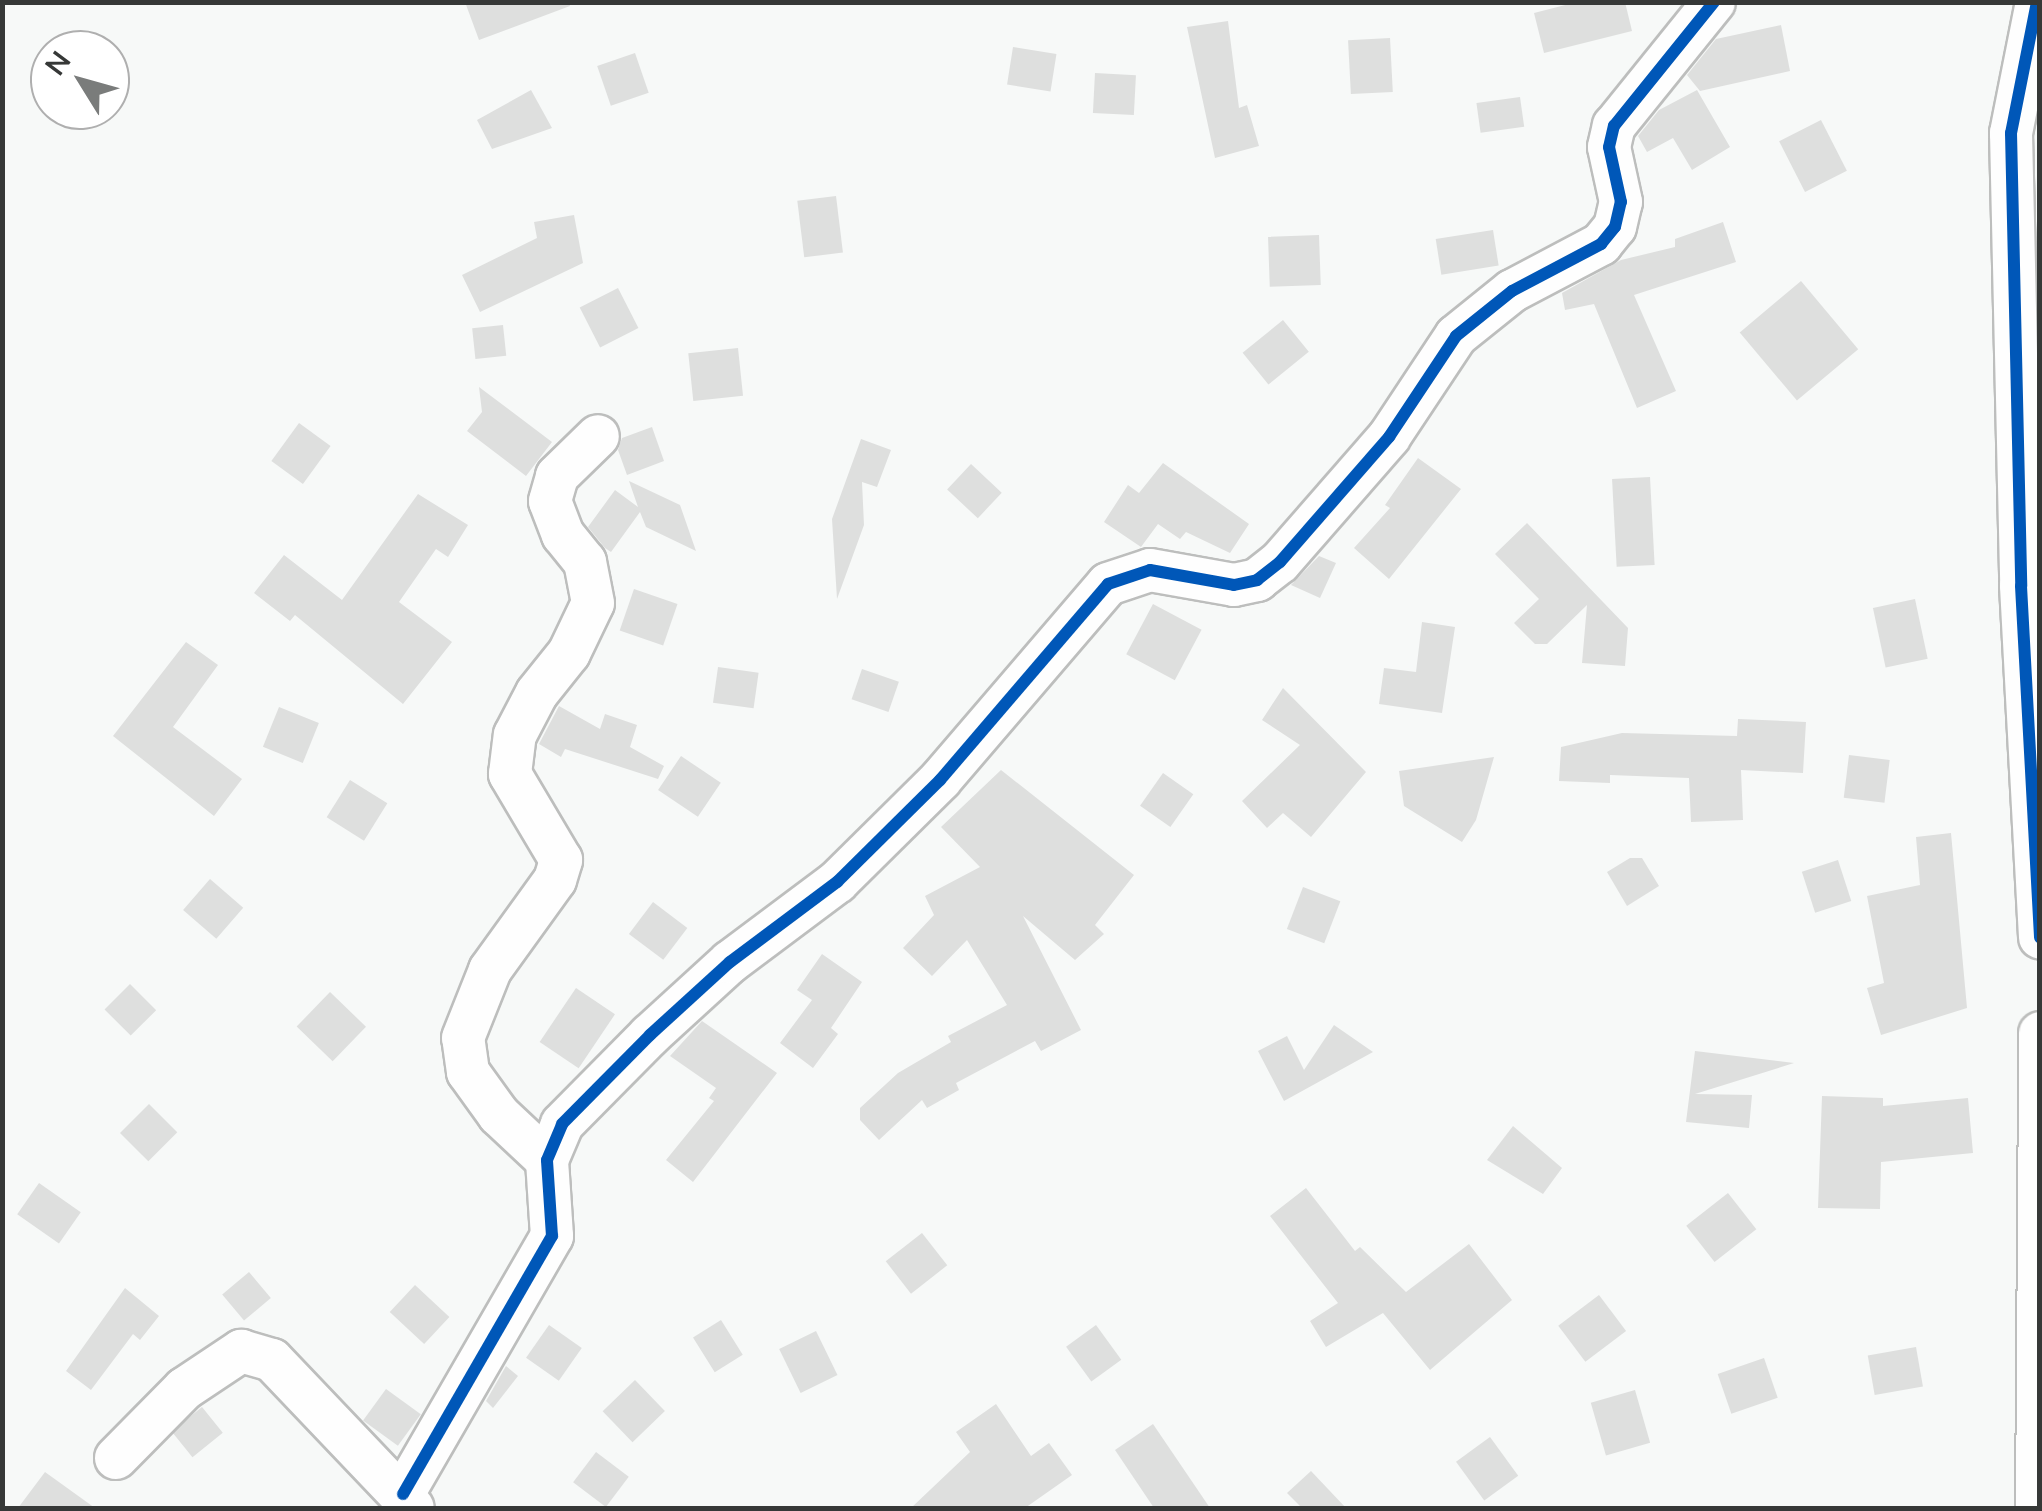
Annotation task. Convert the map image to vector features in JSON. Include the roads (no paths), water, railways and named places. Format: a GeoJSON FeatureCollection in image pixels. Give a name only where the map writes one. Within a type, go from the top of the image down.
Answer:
{"type":"FeatureCollection","features":[{"type":"Feature","properties":{"kind":"street"},"geometry":{"type":"LineString","coordinates":[[116,1458],[184,1389],[240,1351],[272,1360],[408,1501],[552,1236],[547,1160],[562,1124],[650,1034],[730,962],[837,882],[940,780],[1108,584],[1150,570],[1234,586],[1258,580],[1280,562],[1389,437],[1456,336],[1512,291],[1601,244],[1616,228],[1621,202],[1610,147],[1614,126],[1714,2]]}},
{"type":"Feature","properties":{"kind":"street"},"geometry":{"type":"LineString","coordinates":[[2034,3],[2011,133],[2022,586],[2040,938]]}},
{"type":"Feature","properties":{"kind":"street"},"geometry":{"type":"LineString","coordinates":[[547,1160],[499,1116],[468,1072],[463,1038],[490,970],[555,880],[561,860],[510,774],[515,735],[536,692],[569,654],[593,603],[585,562],[562,535],[550,501],[558,476],[598,436]]}},
{"type":"Feature","properties":{"kind":"street"},"geometry":{"type":"LineString","coordinates":[[2037,1508],[2040,1032]]}}]}
